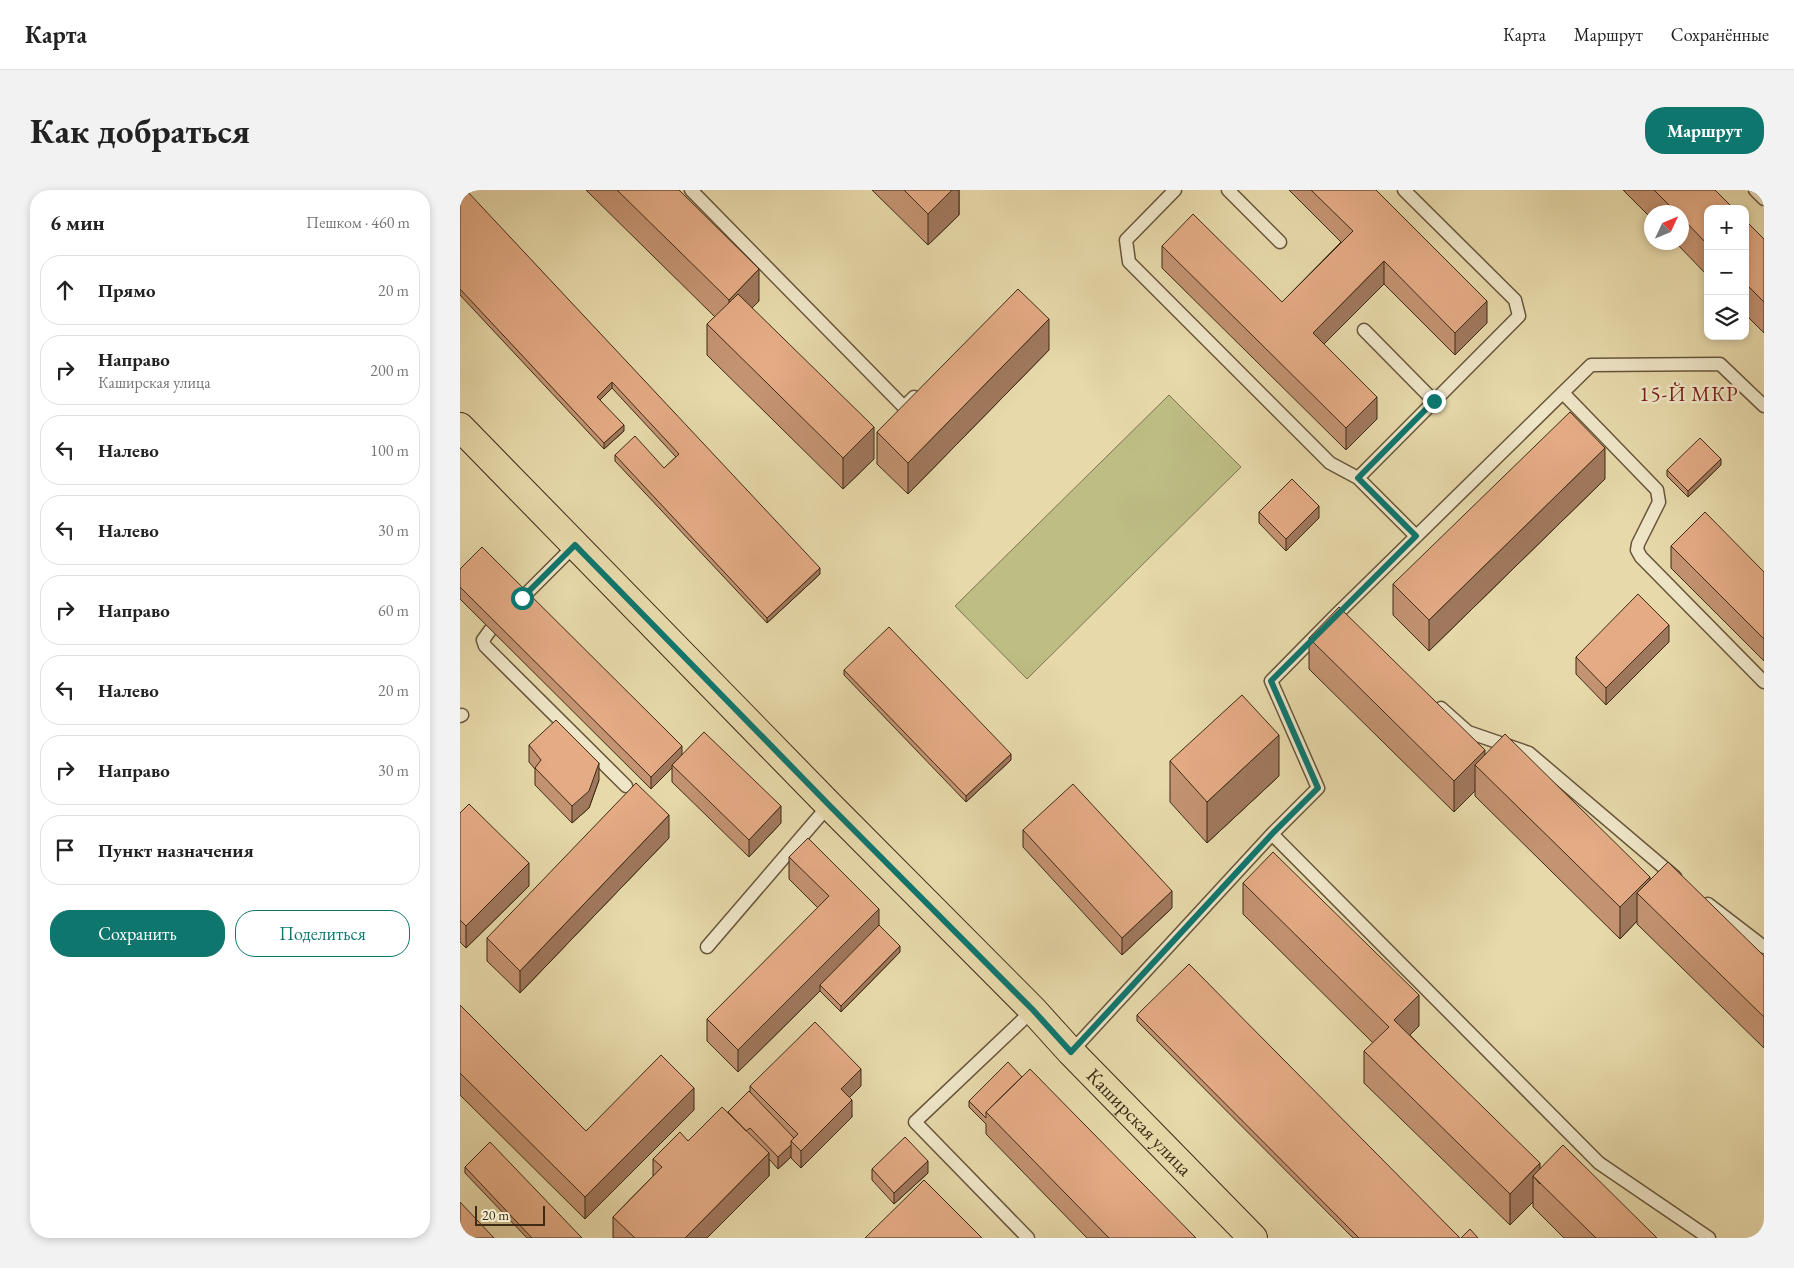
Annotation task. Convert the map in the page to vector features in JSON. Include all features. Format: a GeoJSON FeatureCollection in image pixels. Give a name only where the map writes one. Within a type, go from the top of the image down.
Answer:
{"type":"FeatureCollection","features":[{"type":"Feature","properties":{"kind":"main road","name":"Каширская улица"},"geometry":{"type":"LineString","coordinates":[[460,427],[829,805],[1033,1010],[1071,1052],[1253,1238]]}},
{"type":"Feature","properties":{"kind":"lane"},"geometry":{"type":"LineString","coordinates":[[691,190],[904,408],[925,387]]}},
{"type":"Feature","properties":{"kind":"lane"},"geometry":{"type":"LineString","coordinates":[[1175,190],[1126,240],[1129,262],[1330,463],[1358,478],[1416,536]]}},
{"type":"Feature","properties":{"kind":"lane"},"geometry":{"type":"LineString","coordinates":[[1228,190],[1280,242]]}},
{"type":"Feature","properties":{"kind":"lane"},"geometry":{"type":"LineString","coordinates":[[1358,478],[1519,316],[1515,300],[1404,190]]}},
{"type":"Feature","properties":{"kind":"lane"},"geometry":{"type":"LineString","coordinates":[[1755,190],[1764,199]]}},
{"type":"Feature","properties":{"kind":"lane"},"geometry":{"type":"LineString","coordinates":[[1364,330],[1434,401]]}},
{"type":"Feature","properties":{"kind":"lane"},"geometry":{"type":"LineString","coordinates":[[1071,1052],[1272,834],[1318,788],[1271,681],[1339,618],[1416,536],[1591,365],[1720,364],[1764,406]]}},
{"type":"Feature","properties":{"kind":"lane"},"geometry":{"type":"LineString","coordinates":[[1563,392],[1657,490],[1660,502],[1638,544],[1637,550],[1641,557],[1764,682]]}},
{"type":"Feature","properties":{"kind":"lane"},"geometry":{"type":"LineString","coordinates":[[522,598],[575,545]]}},
{"type":"Feature","properties":{"kind":"lane"},"geometry":{"type":"LineString","coordinates":[[491,630],[483,640],[486,646],[626,786]]}},
{"type":"Feature","properties":{"kind":"lane"},"geometry":{"type":"LineString","coordinates":[[1431,699],[1468,732],[1529,753],[1691,890],[1764,948]]}},
{"type":"Feature","properties":{"kind":"lane"},"geometry":{"type":"LineString","coordinates":[[707,947],[829,805]]}},
{"type":"Feature","properties":{"kind":"lane"},"geometry":{"type":"LineString","coordinates":[[1272,834],[1599,1164],[1709,1238]]}},
{"type":"Feature","properties":{"kind":"lane"},"geometry":{"type":"LineString","coordinates":[[1028,1238],[915,1122],[1033,1010]]}},
{"type":"Feature","properties":{"kind":"green space"},"geometry":{"type":"Polygon","coordinates":[[[1169,395],[1241,467],[1027,679],[955,606],[1169,395]]]}},
{"type":"Feature","properties":{"kind":"building"},"geometry":{"type":"Polygon","coordinates":[[[460,190],[466,190],[820,568],[767,618],[615,455],[635,436],[664,468],[679,454],[612,382],[597,397],[624,425],[604,443],[460,289],[460,190]]]}},
{"type":"Feature","properties":{"kind":"building"},"geometry":{"type":"Polygon","coordinates":[[[617,190],[679,190],[759,269],[729,300],[617,190]]]}},
{"type":"Feature","properties":{"kind":"building"},"geometry":{"type":"Polygon","coordinates":[[[904,190],[952,190],[928,214],[904,190]]]}},
{"type":"Feature","properties":{"kind":"building"},"geometry":{"type":"Polygon","coordinates":[[[1311,190],[1376,190],[1487,301],[1455,333],[1384,261],[1313,333],[1377,397],[1346,428],[1162,246],[1193,214],[1282,302],[1353,231],[1311,190]]]}},
{"type":"Feature","properties":{"kind":"building"},"geometry":{"type":"Polygon","coordinates":[[[1654,190],[1715,190],[1730,205],[1704,205],[1704,241],[1689,225],[1689,205],[1669,205],[1654,190]]]}},
{"type":"Feature","properties":{"kind":"building"},"geometry":{"type":"Polygon","coordinates":[[[1749,224],[1764,239],[1764,302],[1749,287],[1749,224]]]}},
{"type":"Feature","properties":{"kind":"building"},"geometry":{"type":"Polygon","coordinates":[[[1018,289],[1049,319],[908,463],[877,432],[1018,289]]]}},
{"type":"Feature","properties":{"kind":"building"},"geometry":{"type":"Polygon","coordinates":[[[738,294],[874,427],[843,458],[707,324],[738,294]]]}},
{"type":"Feature","properties":{"kind":"building"},"geometry":{"type":"Polygon","coordinates":[[[1570,412],[1605,448],[1429,620],[1393,584],[1570,412]]]}},
{"type":"Feature","properties":{"kind":"building"},"geometry":{"type":"Polygon","coordinates":[[[1700,438],[1721,459],[1688,491],[1667,470],[1700,438]]]}},
{"type":"Feature","properties":{"kind":"building"},"geometry":{"type":"Polygon","coordinates":[[[1292,479],[1319,506],[1286,539],[1259,512],[1292,479]]]}},
{"type":"Feature","properties":{"kind":"building"},"geometry":{"type":"Polygon","coordinates":[[[1705,512],[1764,572],[1764,639],[1671,546],[1705,512]]]}},
{"type":"Feature","properties":{"kind":"building"},"geometry":{"type":"Polygon","coordinates":[[[482,547],[682,746],[651,777],[460,587],[460,569],[482,547]]]}},
{"type":"Feature","properties":{"kind":"building"},"geometry":{"type":"Polygon","coordinates":[[[1638,594],[1669,625],[1606,688],[1576,657],[1638,594]]]}},
{"type":"Feature","properties":{"kind":"building"},"geometry":{"type":"Polygon","coordinates":[[[1339,607],[1485,750],[1454,781],[1309,638],[1339,607]]]}},
{"type":"Feature","properties":{"kind":"building"},"geometry":{"type":"Polygon","coordinates":[[[889,627],[1011,754],[966,796],[844,670],[889,627]]]}},
{"type":"Feature","properties":{"kind":"building"},"geometry":{"type":"Polygon","coordinates":[[[1242,695],[1279,735],[1207,802],[1170,761],[1242,695]]]}},
{"type":"Feature","properties":{"kind":"building"},"geometry":{"type":"Polygon","coordinates":[[[556,720],[599,763],[589,791],[572,806],[535,768],[541,760],[529,745],[556,720]]]}},
{"type":"Feature","properties":{"kind":"building"},"geometry":{"type":"Polygon","coordinates":[[[704,732],[781,806],[749,840],[672,765],[704,732]]]}},
{"type":"Feature","properties":{"kind":"building"},"geometry":{"type":"Polygon","coordinates":[[[1505,734],[1650,877],[1620,907],[1475,765],[1505,734]]]}},
{"type":"Feature","properties":{"kind":"building"},"geometry":{"type":"Polygon","coordinates":[[[636,783],[669,815],[520,971],[487,938],[636,783]]]}},
{"type":"Feature","properties":{"kind":"building"},"geometry":{"type":"Polygon","coordinates":[[[1073,784],[1172,891],[1122,938],[1023,830],[1073,784]]]}},
{"type":"Feature","properties":{"kind":"building"},"geometry":{"type":"Polygon","coordinates":[[[469,804],[529,863],[466,926],[460,920],[460,813],[469,804]]]}},
{"type":"Feature","properties":{"kind":"building"},"geometry":{"type":"Polygon","coordinates":[[[808,838],[879,909],[738,1050],[707,1019],[829,896],[789,857],[808,838]]]}},
{"type":"Feature","properties":{"kind":"building"},"geometry":{"type":"Polygon","coordinates":[[[1273,852],[1419,995],[1394,1020],[1540,1163],[1510,1194],[1364,1051],[1389,1027],[1243,883],[1273,852]]]}},
{"type":"Feature","properties":{"kind":"building"},"geometry":{"type":"Polygon","coordinates":[[[1668,862],[1764,956],[1764,1017],[1637,893],[1668,862]]]}},
{"type":"Feature","properties":{"kind":"building"},"geometry":{"type":"Polygon","coordinates":[[[879,925],[900,946],[841,1006],[820,985],[879,925]]]}},
{"type":"Feature","properties":{"kind":"building"},"geometry":{"type":"Polygon","coordinates":[[[1189,964],[1460,1238],[1359,1238],[1137,1015],[1189,964]]]}},
{"type":"Feature","properties":{"kind":"building"},"geometry":{"type":"Polygon","coordinates":[[[460,1005],[586,1131],[661,1055],[694,1088],[585,1197],[460,1073],[460,1005]]]}},
{"type":"Feature","properties":{"kind":"building"},"geometry":{"type":"Polygon","coordinates":[[[815,1022],[861,1069],[841,1089],[852,1100],[801,1151],[791,1141],[798,1134],[750,1086],[815,1022]]]}},
{"type":"Feature","properties":{"kind":"building"},"geometry":{"type":"Polygon","coordinates":[[[1008,1062],[1022,1077],[986,1112],[986,1118],[969,1101],[1008,1062]]]}},
{"type":"Feature","properties":{"kind":"building"},"geometry":{"type":"Polygon","coordinates":[[[1030,1069],[1196,1238],[1109,1238],[986,1112],[1030,1069]]]}},
{"type":"Feature","properties":{"kind":"building"},"geometry":{"type":"Polygon","coordinates":[[[749,1091],[794,1138],[791,1141],[791,1145],[778,1157],[750,1128],[746,1131],[728,1112],[749,1091]]]}},
{"type":"Feature","properties":{"kind":"building"},"geometry":{"type":"Polygon","coordinates":[[[722,1107],[769,1153],[685,1238],[635,1238],[613,1217],[662,1167],[653,1159],[680,1132],[688,1141],[722,1107]]]}},
{"type":"Feature","properties":{"kind":"building"},"geometry":{"type":"Polygon","coordinates":[[[905,1137],[928,1161],[894,1193],[872,1169],[905,1137]]]}},
{"type":"Feature","properties":{"kind":"building"},"geometry":{"type":"Polygon","coordinates":[[[490,1142],[582,1238],[532,1238],[465,1167],[490,1142]]]}},
{"type":"Feature","properties":{"kind":"building"},"geometry":{"type":"Polygon","coordinates":[[[1563,1145],[1657,1238],[1596,1238],[1533,1176],[1563,1145]]]}},
{"type":"Feature","properties":{"kind":"building"},"geometry":{"type":"Polygon","coordinates":[[[924,1180],[982,1238],[865,1238],[924,1180]]]}},
{"type":"Feature","properties":{"kind":"building"},"geometry":{"type":"Polygon","coordinates":[[[460,1202],[494,1238],[460,1238],[460,1202]]]}},
{"type":"Feature","properties":{"kind":"building"},"geometry":{"type":"Polygon","coordinates":[[[1470,1229],[1478,1238],[1461,1238],[1470,1229]]]}},
{"type":"Feature","properties":{"kind":"district","name":"15-Й МКР"},"geometry":{"type":"Point","coordinates":[1689,394]}},
{"type":"Feature","properties":{"kind":"route"},"geometry":{"type":"LineString","coordinates":[[522,598],[575,545],[1033,1010],[1071,1052],[1272,834],[1318,788],[1271,681],[1416,536],[1358,478],[1434,401]]}}]}
